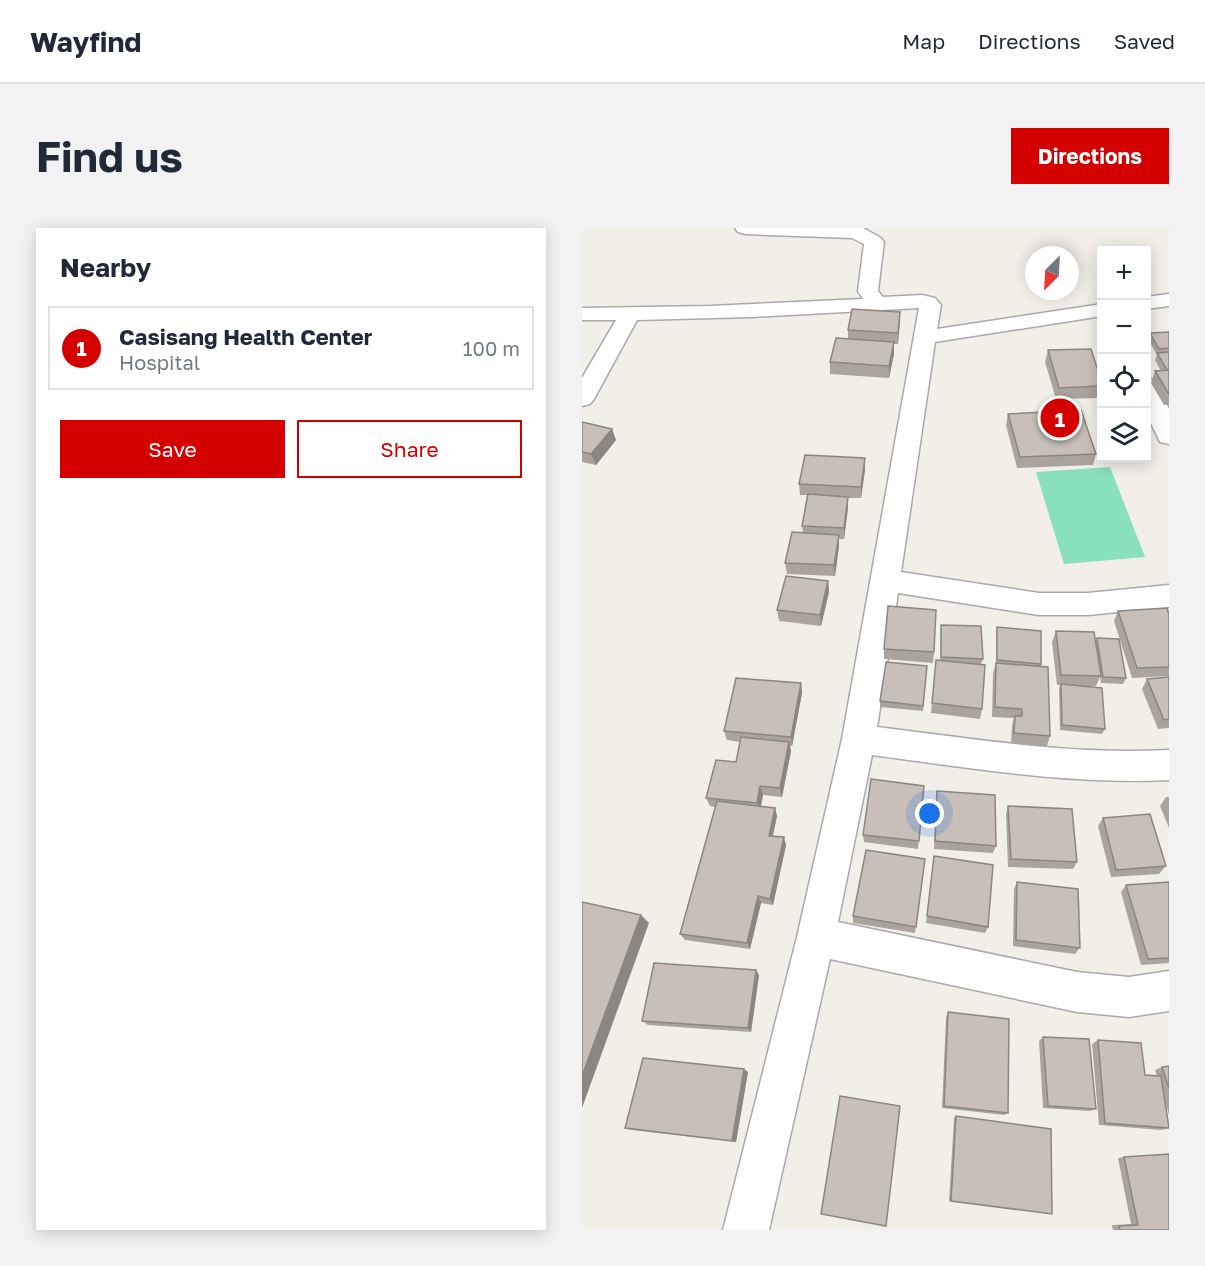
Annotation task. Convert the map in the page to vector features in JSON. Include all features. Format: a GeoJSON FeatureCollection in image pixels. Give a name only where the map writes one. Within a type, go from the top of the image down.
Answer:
{"type":"FeatureCollection","features":[{"type":"Feature","properties":{"kind":"street"},"geometry":{"type":"LineString","coordinates":[[746,228],[856,232],[866,236],[874,242],[868,291],[877,304]]}},
{"type":"Feature","properties":{"kind":"street"},"geometry":{"type":"LineString","coordinates":[[1151,302],[1169,300]]}},
{"type":"Feature","properties":{"kind":"street"},"geometry":{"type":"LineString","coordinates":[[582,314],[824,309],[928,302],[926,336],[859,739],[816,937],[746,1230]]}},
{"type":"Feature","properties":{"kind":"street"},"geometry":{"type":"LineString","coordinates":[[926,336],[1097,311]]}},
{"type":"Feature","properties":{"kind":"street"},"geometry":{"type":"LineString","coordinates":[[582,399],[630,314]]}},
{"type":"Feature","properties":{"kind":"street"},"geometry":{"type":"LineString","coordinates":[[1151,396],[1169,436]]}},
{"type":"Feature","properties":{"kind":"street"},"geometry":{"type":"LineString","coordinates":[[885,580],[1039,604],[1088,604],[1169,596]]}},
{"type":"Feature","properties":{"kind":"street"},"geometry":{"type":"LineString","coordinates":[[859,739],[1078,766],[1136,768],[1169,765]]}},
{"type":"Feature","properties":{"kind":"street"},"geometry":{"type":"LineString","coordinates":[[816,937],[1077,992],[1129,997],[1169,991]]}},
{"type":"Feature","properties":{"kind":"green space"},"geometry":{"type":"Polygon","coordinates":[[[1110,467],[1145,557],[1064,564],[1036,472],[1110,467]]]}},
{"type":"Feature","properties":{"kind":"building"},"geometry":{"type":"Polygon","coordinates":[[[852,309],[900,312],[898,333],[848,330],[852,309]]]}},
{"type":"Feature","properties":{"kind":"building"},"geometry":{"type":"Polygon","coordinates":[[[1169,332],[1169,348],[1159,349],[1151,333],[1169,332]]]}},
{"type":"Feature","properties":{"kind":"building"},"geometry":{"type":"Polygon","coordinates":[[[836,338],[894,342],[889,366],[830,362],[836,338]]]}},
{"type":"Feature","properties":{"kind":"building"},"geometry":{"type":"Polygon","coordinates":[[[1091,349],[1097,368],[1097,386],[1059,388],[1048,350],[1091,349]]]}},
{"type":"Feature","properties":{"kind":"building"},"geometry":{"type":"Polygon","coordinates":[[[1169,352],[1169,370],[1167,370],[1157,353],[1169,352]]]}},
{"type":"Feature","properties":{"kind":"building"},"geometry":{"type":"Polygon","coordinates":[[[1169,370],[1169,394],[1155,371],[1169,370]]]}},
{"type":"Feature","properties":{"kind":"building"},"geometry":{"type":"Polygon","coordinates":[[[1081,410],[1096,454],[1020,457],[1008,414],[1081,410]]]}},
{"type":"Feature","properties":{"kind":"building"},"geometry":{"type":"Polygon","coordinates":[[[582,422],[612,429],[591,454],[582,452],[582,422]]]}},
{"type":"Feature","properties":{"kind":"building"},"geometry":{"type":"Polygon","coordinates":[[[805,455],[865,458],[861,487],[799,484],[805,455]]]}},
{"type":"Feature","properties":{"kind":"building"},"geometry":{"type":"Polygon","coordinates":[[[808,494],[848,497],[844,528],[802,526],[808,494]]]}},
{"type":"Feature","properties":{"kind":"building"},"geometry":{"type":"Polygon","coordinates":[[[792,532],[839,535],[834,565],[785,563],[792,532]]]}},
{"type":"Feature","properties":{"kind":"building"},"geometry":{"type":"Polygon","coordinates":[[[786,576],[828,581],[820,615],[777,610],[786,576]]]}},
{"type":"Feature","properties":{"kind":"building"},"geometry":{"type":"Polygon","coordinates":[[[888,606],[936,610],[934,652],[884,649],[888,606]]]}},
{"type":"Feature","properties":{"kind":"building"},"geometry":{"type":"Polygon","coordinates":[[[1167,608],[1169,667],[1137,668],[1118,611],[1167,608]]]}},
{"type":"Feature","properties":{"kind":"building"},"geometry":{"type":"Polygon","coordinates":[[[941,625],[981,626],[983,659],[941,657],[941,625]]]}},
{"type":"Feature","properties":{"kind":"building"},"geometry":{"type":"Polygon","coordinates":[[[997,627],[1041,631],[1041,664],[997,660],[997,627]]]}},
{"type":"Feature","properties":{"kind":"building"},"geometry":{"type":"Polygon","coordinates":[[[1056,631],[1094,632],[1101,676],[1061,675],[1056,631]]]}},
{"type":"Feature","properties":{"kind":"building"},"geometry":{"type":"Polygon","coordinates":[[[1097,638],[1119,639],[1126,678],[1103,677],[1097,638]]]}},
{"type":"Feature","properties":{"kind":"building"},"geometry":{"type":"Polygon","coordinates":[[[936,660],[985,665],[982,709],[932,703],[936,660]]]}},
{"type":"Feature","properties":{"kind":"building"},"geometry":{"type":"Polygon","coordinates":[[[886,662],[927,666],[923,706],[880,701],[886,662]]]}},
{"type":"Feature","properties":{"kind":"building"},"geometry":{"type":"Polygon","coordinates":[[[996,663],[1048,667],[1050,736],[1014,733],[1015,716],[1022,716],[1022,709],[995,707],[996,663]]]}},
{"type":"Feature","properties":{"kind":"building"},"geometry":{"type":"Polygon","coordinates":[[[1169,677],[1169,719],[1164,720],[1147,679],[1169,677]]]}},
{"type":"Feature","properties":{"kind":"building"},"geometry":{"type":"Polygon","coordinates":[[[736,678],[801,683],[791,737],[724,731],[736,678]]]}},
{"type":"Feature","properties":{"kind":"building"},"geometry":{"type":"Polygon","coordinates":[[[1061,684],[1102,688],[1105,729],[1062,725],[1061,684]]]}},
{"type":"Feature","properties":{"kind":"building"},"geometry":{"type":"Polygon","coordinates":[[[741,737],[789,742],[780,788],[760,786],[757,803],[706,798],[716,760],[736,762],[741,737]]]}},
{"type":"Feature","properties":{"kind":"building"},"geometry":{"type":"Polygon","coordinates":[[[871,779],[924,786],[919,841],[863,835],[871,779]]]}},
{"type":"Feature","properties":{"kind":"building"},"geometry":{"type":"Polygon","coordinates":[[[937,791],[995,795],[996,846],[935,841],[937,791]]]}},
{"type":"Feature","properties":{"kind":"building"},"geometry":{"type":"Polygon","coordinates":[[[717,801],[775,808],[769,836],[784,837],[770,899],[758,896],[747,943],[680,934],[717,801]]]}},
{"type":"Feature","properties":{"kind":"building"},"geometry":{"type":"Polygon","coordinates":[[[1008,806],[1072,809],[1077,862],[1011,859],[1008,806]]]}},
{"type":"Feature","properties":{"kind":"building"},"geometry":{"type":"Polygon","coordinates":[[[1150,814],[1166,866],[1116,870],[1103,818],[1150,814]]]}},
{"type":"Feature","properties":{"kind":"building"},"geometry":{"type":"Polygon","coordinates":[[[866,850],[925,859],[916,927],[853,916],[866,850]]]}},
{"type":"Feature","properties":{"kind":"building"},"geometry":{"type":"Polygon","coordinates":[[[934,856],[993,865],[988,927],[927,916],[934,856]]]}},
{"type":"Feature","properties":{"kind":"building"},"geometry":{"type":"Polygon","coordinates":[[[1017,882],[1078,889],[1080,948],[1016,940],[1017,882]]]}},
{"type":"Feature","properties":{"kind":"building"},"geometry":{"type":"Polygon","coordinates":[[[1169,882],[1169,958],[1148,959],[1126,885],[1169,882]]]}},
{"type":"Feature","properties":{"kind":"building"},"geometry":{"type":"Polygon","coordinates":[[[582,902],[641,915],[582,1076],[582,902]]]}},
{"type":"Feature","properties":{"kind":"building"},"geometry":{"type":"Polygon","coordinates":[[[654,963],[756,970],[748,1028],[642,1021],[654,963]]]}},
{"type":"Feature","properties":{"kind":"building"},"geometry":{"type":"Polygon","coordinates":[[[948,1012],[1009,1019],[1008,1113],[944,1106],[948,1012]]]}},
{"type":"Feature","properties":{"kind":"building"},"geometry":{"type":"Polygon","coordinates":[[[1043,1037],[1089,1039],[1096,1109],[1048,1106],[1043,1037]]]}},
{"type":"Feature","properties":{"kind":"building"},"geometry":{"type":"Polygon","coordinates":[[[1098,1040],[1141,1043],[1145,1075],[1161,1076],[1169,1128],[1105,1123],[1098,1040]]]}},
{"type":"Feature","properties":{"kind":"building"},"geometry":{"type":"Polygon","coordinates":[[[643,1058],[744,1069],[732,1141],[625,1128],[643,1058]]]}},
{"type":"Feature","properties":{"kind":"building"},"geometry":{"type":"Polygon","coordinates":[[[1169,1066],[1169,1088],[1162,1067],[1169,1066]]]}},
{"type":"Feature","properties":{"kind":"building"},"geometry":{"type":"Polygon","coordinates":[[[840,1096],[900,1106],[886,1226],[821,1214],[840,1096]]]}},
{"type":"Feature","properties":{"kind":"building"},"geometry":{"type":"Polygon","coordinates":[[[956,1116],[1051,1129],[1052,1214],[951,1201],[956,1116]]]}},
{"type":"Feature","properties":{"kind":"building"},"geometry":{"type":"Polygon","coordinates":[[[1169,1154],[1169,1230],[1120,1230],[1119,1226],[1138,1225],[1124,1157],[1169,1154]]]}},
{"type":"Feature","properties":{"kind":"place","name":"Casisang Health Center"},"geometry":{"type":"Point","coordinates":[1060,418]}}]}
